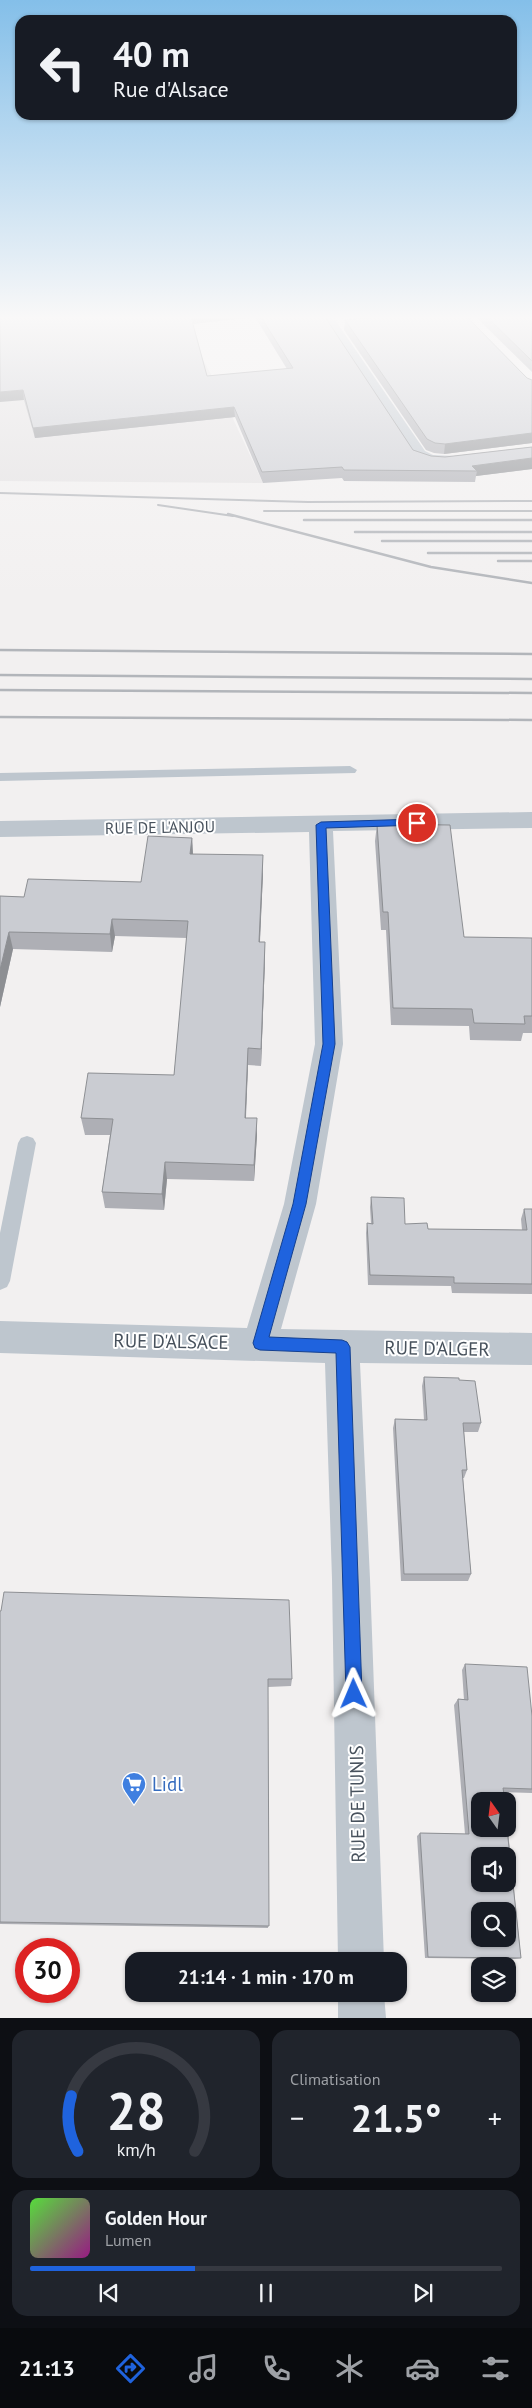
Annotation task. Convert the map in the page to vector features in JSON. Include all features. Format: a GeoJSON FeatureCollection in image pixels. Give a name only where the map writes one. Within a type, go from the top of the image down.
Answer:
{"type":"FeatureCollection","features":[{"type":"Feature","properties":{"kind":"street"},"geometry":{"type":"LineString","coordinates":[[390,411],[419,455],[430,460],[463,458]]}},
{"type":"Feature","properties":{"kind":"street","name":"RUE DE L'ANJOU"},"geometry":{"type":"LineString","coordinates":[[0,829],[532,820]]}},
{"type":"Feature","properties":{"kind":"street"},"geometry":{"type":"LineString","coordinates":[[260,1343],[300,1204],[329,1044],[321,825]]}},
{"type":"Feature","properties":{"kind":"street","name":"RUE D'ALSACE"},"geometry":{"type":"LineString","coordinates":[[0,1337],[260,1343],[342,1347]]}},
{"type":"Feature","properties":{"kind":"street","name":"RUE D'ALGER"},"geometry":{"type":"LineString","coordinates":[[342,1347],[532,1349]]}},
{"type":"Feature","properties":{"kind":"street","name":"RUE DE TUNIS"},"geometry":{"type":"LineString","coordinates":[[342,1347],[351,1579],[361,1952]]}},
{"type":"Feature","properties":{"kind":"street"},"geometry":{"type":"LineString","coordinates":[[361,2002],[362,2018]]}},
{"type":"Feature","properties":{"kind":"lane"},"geometry":{"type":"LineString","coordinates":[[0,777],[350,770]]}},
{"type":"Feature","properties":{"kind":"lane"},"geometry":{"type":"LineString","coordinates":[[0,1281],[27,1143]]}},
{"type":"Feature","properties":{"kind":"shaded area"},"geometry":{"type":"Polygon","coordinates":[[[0,411],[229,411],[263,483],[0,481],[0,411]]]}},
{"type":"Feature","properties":{"kind":"building"},"geometry":{"type":"Polygon","coordinates":[[[29,411],[194,411],[33,428],[29,411]]]}},
{"type":"Feature","properties":{"kind":"building"},"geometry":{"type":"Polygon","coordinates":[[[236,411],[387,411],[413,450],[431,456],[445,457],[532,447],[532,458],[472,466],[477,471],[344,470],[342,467],[262,472],[236,411]]]}},
{"type":"Feature","properties":{"kind":"building"},"geometry":{"type":"Polygon","coordinates":[[[408,411],[532,411],[532,433],[445,444],[435,443],[427,439],[408,411]]]}},
{"type":"Feature","properties":{"kind":"building"},"geometry":{"type":"Polygon","coordinates":[[[377,824],[450,825],[464,937],[532,938],[532,1016],[524,1016],[525,1024],[474,1023],[472,1009],[393,1008],[388,912],[383,912],[377,824]]]}},
{"type":"Feature","properties":{"kind":"building"},"geometry":{"type":"Polygon","coordinates":[[[148,836],[192,838],[190,854],[263,855],[259,942],[265,942],[261,1049],[248,1048],[245,1118],[257,1118],[254,1165],[165,1162],[162,1194],[102,1192],[113,1119],[81,1118],[88,1073],[174,1075],[188,921],[112,919],[110,934],[9,932],[0,970],[0,896],[24,897],[28,879],[141,882],[148,836]]]}},
{"type":"Feature","properties":{"kind":"building"},"geometry":{"type":"Polygon","coordinates":[[[371,1197],[404,1198],[405,1224],[427,1223],[428,1229],[527,1230],[524,1209],[532,1209],[532,1284],[454,1283],[454,1277],[370,1275],[367,1223],[373,1224],[371,1197]]]}},
{"type":"Feature","properties":{"kind":"building"},"geometry":{"type":"Polygon","coordinates":[[[424,1377],[459,1378],[459,1380],[475,1381],[481,1423],[463,1423],[467,1470],[462,1470],[471,1574],[404,1574],[395,1419],[427,1420],[424,1377]]]}},
{"type":"Feature","properties":{"kind":"building","name":"Lidl"},"geometry":{"type":"Polygon","coordinates":[[[4,1592],[289,1600],[292,1679],[268,1679],[269,1926],[0,1922],[0,1611],[4,1592]]]}},
{"type":"Feature","properties":{"kind":"building"},"geometry":{"type":"Polygon","coordinates":[[[465,1664],[527,1667],[532,1716],[532,1789],[503,1788],[504,1792],[471,1792],[471,1838],[508,1838],[509,1847],[471,1847],[471,1892],[514,1892],[515,1902],[471,1902],[471,1947],[516,1947],[516,1912],[521,1958],[428,1957],[420,1833],[469,1834],[458,1699],[468,1700],[465,1664]]]}},
{"type":"Feature","properties":{"kind":"railway"},"geometry":{"type":"LineString","coordinates":[[0,493],[308,502],[532,501]]}},
{"type":"Feature","properties":{"kind":"railway"},"geometry":{"type":"LineString","coordinates":[[158,505],[233,516]]}},
{"type":"Feature","properties":{"kind":"railway"},"geometry":{"type":"LineString","coordinates":[[264,511],[532,511]]}},
{"type":"Feature","properties":{"kind":"railway"},"geometry":{"type":"LineString","coordinates":[[228,514],[431,567],[532,583]]}},
{"type":"Feature","properties":{"kind":"railway"},"geometry":{"type":"LineString","coordinates":[[304,520],[532,520]]}},
{"type":"Feature","properties":{"kind":"railway"},"geometry":{"type":"LineString","coordinates":[[355,532],[532,532]]}},
{"type":"Feature","properties":{"kind":"railway"},"geometry":{"type":"LineString","coordinates":[[382,541],[532,541]]}},
{"type":"Feature","properties":{"kind":"railway"},"geometry":{"type":"LineString","coordinates":[[428,553],[532,553]]}},
{"type":"Feature","properties":{"kind":"railway"},"geometry":{"type":"LineString","coordinates":[[498,561],[532,561]]}},
{"type":"Feature","properties":{"kind":"railway"},"geometry":{"type":"LineString","coordinates":[[0,650],[532,654]]}},
{"type":"Feature","properties":{"kind":"railway"},"geometry":{"type":"LineString","coordinates":[[0,675],[532,679]]}},
{"type":"Feature","properties":{"kind":"railway"},"geometry":{"type":"LineString","coordinates":[[0,690],[532,693]]}},
{"type":"Feature","properties":{"kind":"railway"},"geometry":{"type":"LineString","coordinates":[[0,717],[532,720]]}},
{"type":"Feature","properties":{"kind":"place","name":"Lidl"},"geometry":{"type":"Point","coordinates":[134,1805]}},
{"type":"Feature","properties":{"kind":"route"},"geometry":{"type":"LineString","coordinates":[[354,1694],[342,1347],[260,1343],[300,1204],[329,1044],[321,825],[417,823]]}}]}
